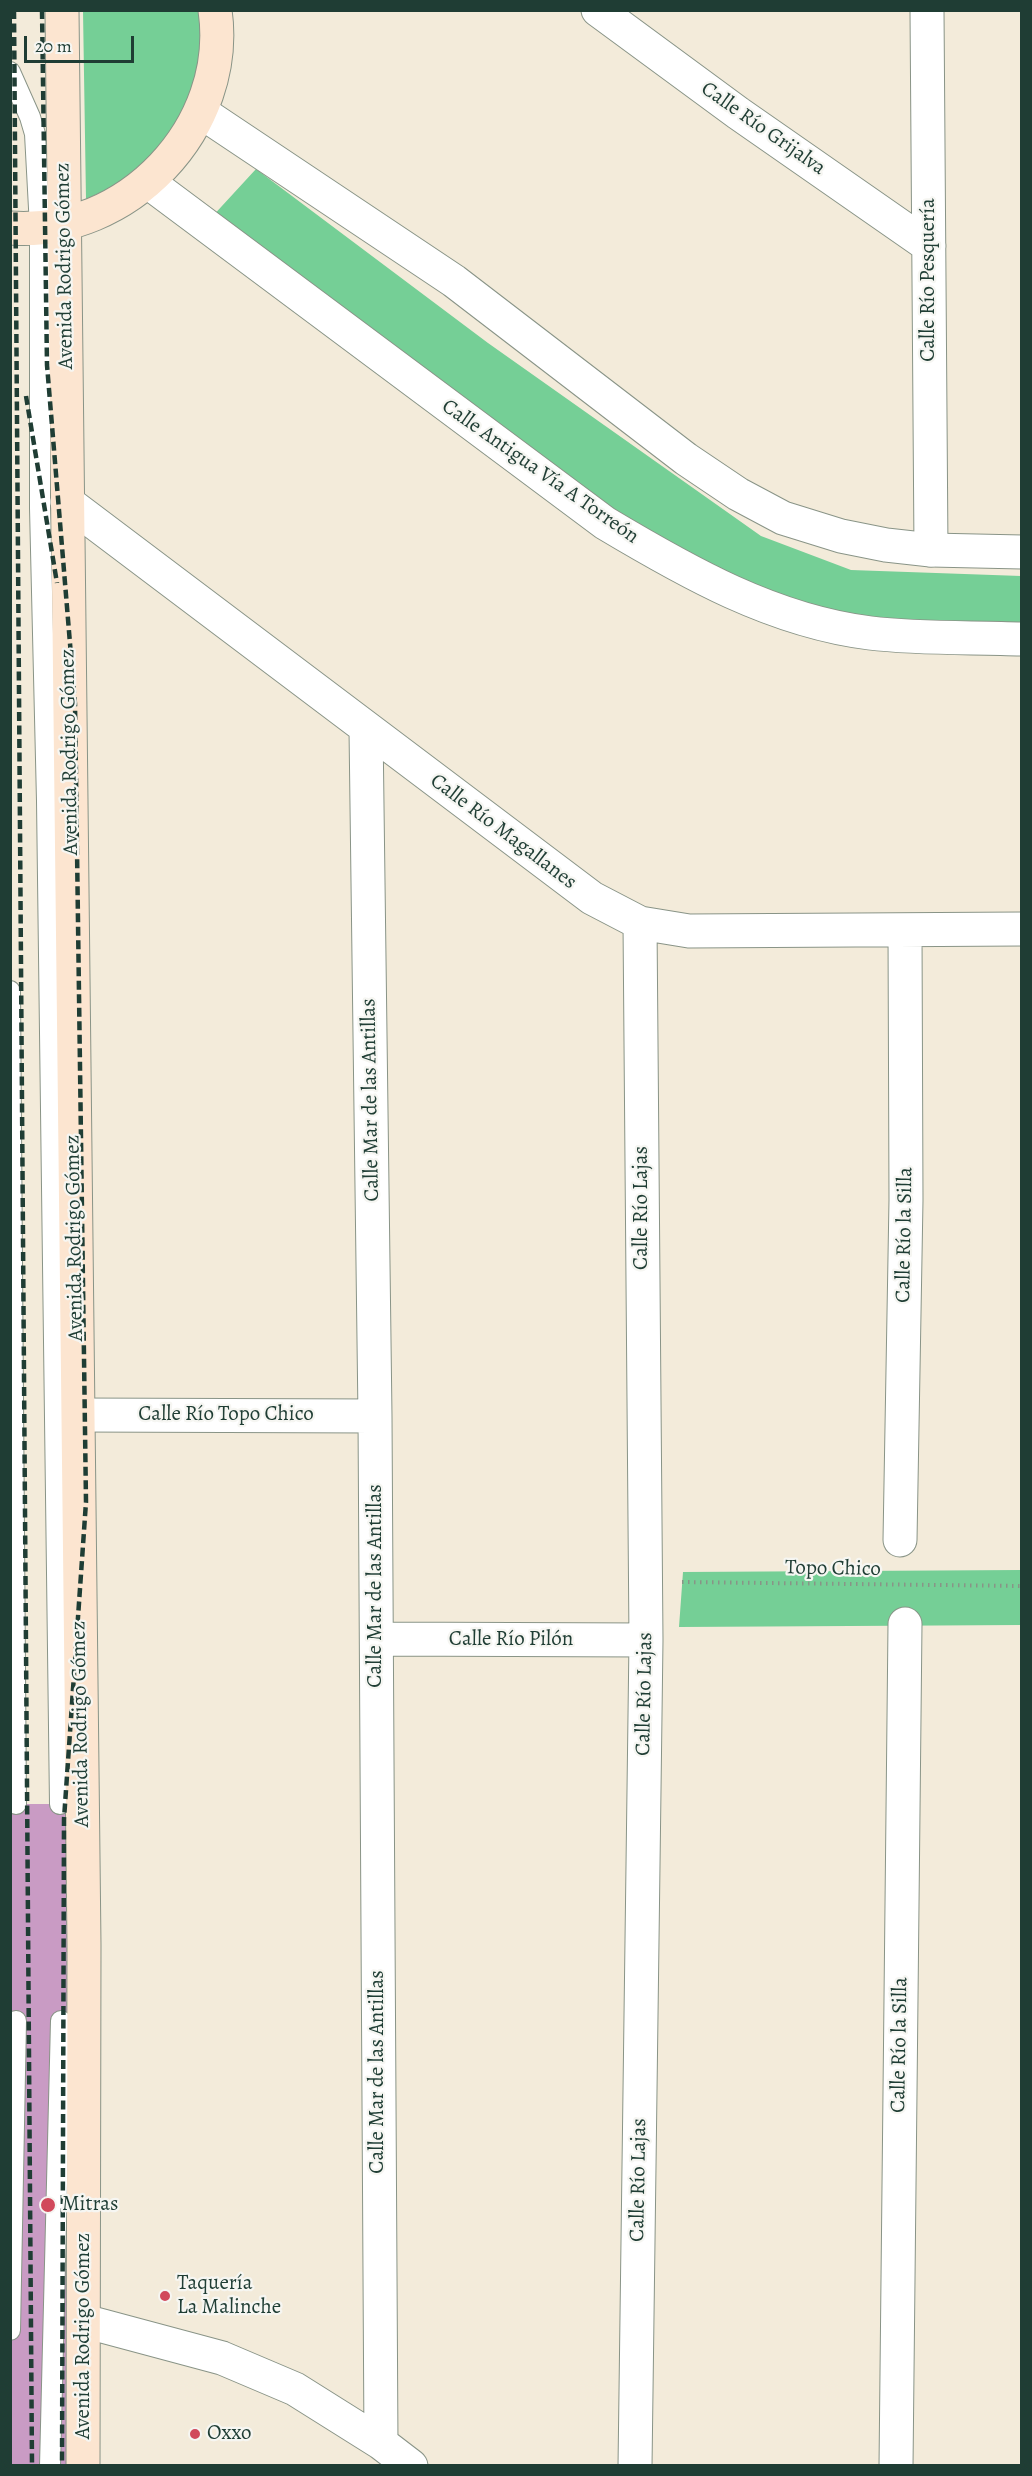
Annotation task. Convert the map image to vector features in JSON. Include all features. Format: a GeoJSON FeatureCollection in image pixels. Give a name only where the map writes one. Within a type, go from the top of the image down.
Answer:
{"type":"FeatureCollection","features":[{"type":"Feature","properties":{"kind":"main road","name":"Avenida Rodrigo Gómez"},"geometry":{"type":"LineString","coordinates":[[62,10],[38,226],[67,502],[84,1945],[83,2466]]}},
{"type":"Feature","properties":{"kind":"main road"},"geometry":{"type":"LineString","coordinates":[[38,226],[105,210],[148,182],[179,150],[201,112],[214,63],[215,10]]}},
{"type":"Feature","properties":{"kind":"street","name":"Calle Río Grijalva"},"geometry":{"type":"LineString","coordinates":[[598,10],[738,113],[929,246]]}},
{"type":"Feature","properties":{"kind":"street","name":"Calle Río Pesquería"},"geometry":{"type":"LineString","coordinates":[[927,10],[931,550]]}},
{"type":"Feature","properties":{"kind":"street"},"geometry":{"type":"LineString","coordinates":[[201,112],[454,281],[686,459],[738,494],[783,518],[841,536],[886,546],[931,550],[1022,552]]}},
{"type":"Feature","properties":{"kind":"street","name":"Calle Antigua Vía A Torreón"},"geometry":{"type":"LineString","coordinates":[[148,182],[605,523],[685,570],[737,595],[809,620],[870,633],[1022,639]]}},
{"type":"Feature","properties":{"kind":"street","name":"Calle Río Magallanes"},"geometry":{"type":"LineString","coordinates":[[67,502],[591,898],[640,923],[689,931],[1022,928]]}},
{"type":"Feature","properties":{"kind":"street","name":"Calle Mar de las Antillas"},"geometry":{"type":"LineString","coordinates":[[366,729],[377,1639],[381,2443]]}},
{"type":"Feature","properties":{"kind":"street","name":"Calle Río Lajas"},"geometry":{"type":"LineString","coordinates":[[635,2466],[646,1640],[640,923]]}},
{"type":"Feature","properties":{"kind":"street","name":"Calle Río la Silla"},"geometry":{"type":"LineString","coordinates":[[900,1540],[906,1200],[904,930]]}},
{"type":"Feature","properties":{"kind":"street","name":"Calle Río Topo Chico"},"geometry":{"type":"LineString","coordinates":[[77,1415],[375,1416]]}},
{"type":"Feature","properties":{"kind":"street","name":"Calle Río la Silla"},"geometry":{"type":"LineString","coordinates":[[896,2466],[904,1624]]}},
{"type":"Feature","properties":{"kind":"street","name":"Calle Río Pilón"},"geometry":{"type":"LineString","coordinates":[[377,1639],[646,1640]]}},
{"type":"Feature","properties":{"kind":"street"},"geometry":{"type":"LineString","coordinates":[[84,2321],[222,2358],[295,2389],[381,2443],[411,2466]]}},
{"type":"Feature","properties":{"kind":"lane"},"geometry":{"type":"LineString","coordinates":[[10,72],[35,134],[38,226],[40,508],[47,789],[60,1804]]}},
{"type":"Feature","properties":{"kind":"lane"},"geometry":{"type":"LineString","coordinates":[[10,991],[16,1804]]}},
{"type":"Feature","properties":{"kind":"lane"},"geometry":{"type":"LineString","coordinates":[[10,2330],[16,2021]]}},
{"type":"Feature","properties":{"kind":"lane"},"geometry":{"type":"LineString","coordinates":[[50,2466],[61,2021]]}},
{"type":"Feature","properties":{"kind":"path","name":"Topo Chico"},"geometry":{"type":"LineString","coordinates":[[645,1582],[1022,1586]]}},
{"type":"Feature","properties":{"kind":"green space"},"geometry":{"type":"Polygon","coordinates":[[[83,11],[199,11],[201,48],[193,87],[166,144],[113,187],[86,199],[83,11]]]}},
{"type":"Feature","properties":{"kind":"green space"},"geometry":{"type":"Polygon","coordinates":[[[256,169],[488,343],[761,536],[851,570],[1021,576],[1021,628],[857,620],[746,587],[607,516],[210,219],[256,169]]]}},
{"type":"Feature","properties":{"kind":"green space"},"geometry":{"type":"Polygon","coordinates":[[[1021,1570],[1021,1625],[679,1627],[683,1572],[1021,1570]]]}},
{"type":"Feature","properties":{"kind":"building"},"geometry":{"type":"Polygon","coordinates":[[[10,1804],[81,1804],[95,2466],[10,2466],[10,1804]]]}},
{"type":"Feature","properties":{"kind":"railway"},"geometry":{"type":"LineString","coordinates":[[14,10],[32,2466]]}},
{"type":"Feature","properties":{"kind":"railway"},"geometry":{"type":"LineString","coordinates":[[42,10],[47,365],[75,704],[86,1502],[64,1819],[62,2466]]}},
{"type":"Feature","properties":{"kind":"railway"},"geometry":{"type":"LineString","coordinates":[[26,396],[57,583]]}},
{"type":"Feature","properties":{"kind":"place","name":"Mitras"},"geometry":{"type":"Point","coordinates":[48,2205]}},
{"type":"Feature","properties":{"kind":"place","name":"Taquería La Malinche"},"geometry":{"type":"Point","coordinates":[165,2296]}},
{"type":"Feature","properties":{"kind":"place","name":"Oxxo"},"geometry":{"type":"Point","coordinates":[195,2434]}}]}
